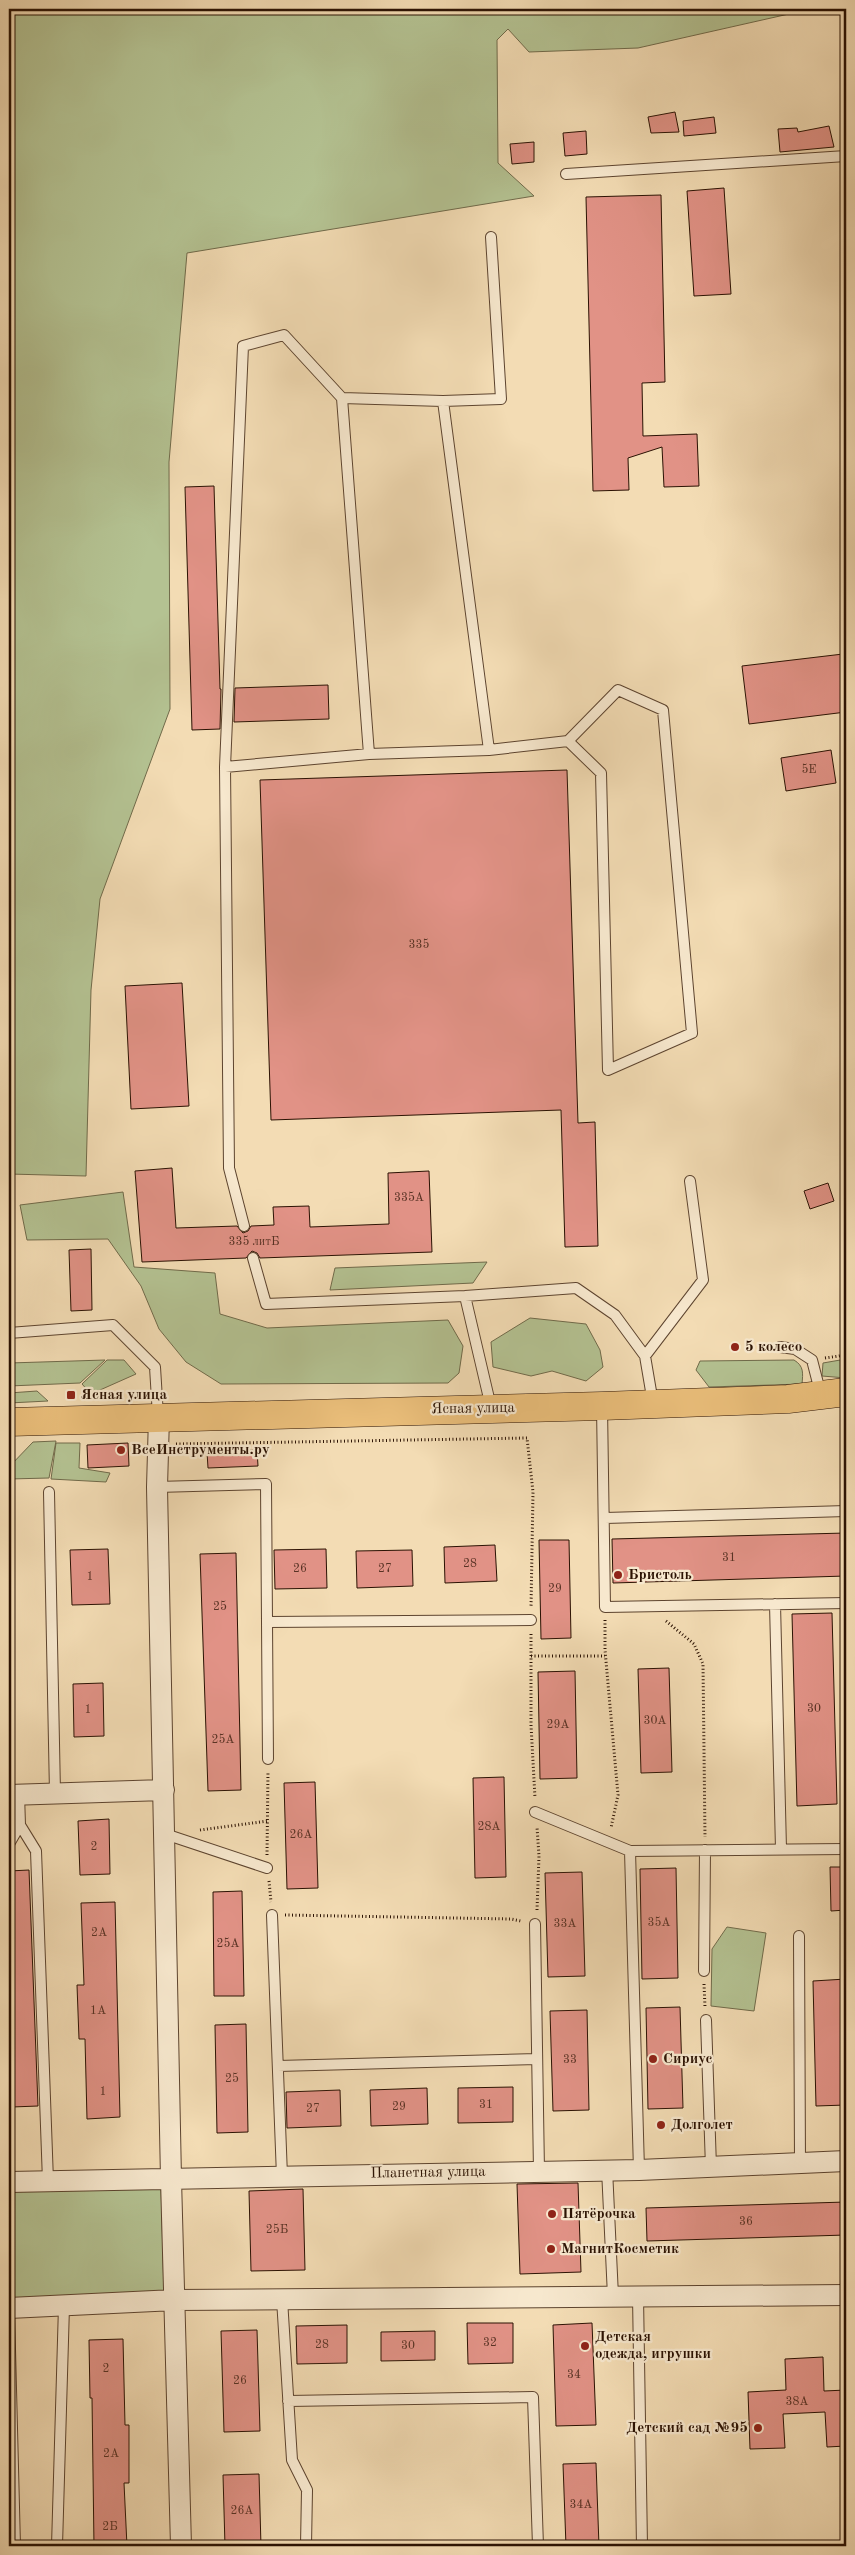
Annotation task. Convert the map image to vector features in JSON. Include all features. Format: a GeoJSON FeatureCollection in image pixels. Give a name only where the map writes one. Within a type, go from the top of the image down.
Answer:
{"type":"FeatureCollection","features":[{"type":"Feature","properties":{"kind":"main road","name":"Ясная улица"},"geometry":{"type":"LineString","coordinates":[[9,1422],[602,1406],[834,1394]]}},
{"type":"Feature","properties":{"kind":"street"},"geometry":{"type":"LineString","coordinates":[[158,1417],[157,1487],[171,2179],[181,2546]]}},
{"type":"Feature","properties":{"kind":"street"},"geometry":{"type":"LineString","coordinates":[[14,1795],[164,1790]]}},
{"type":"Feature","properties":{"kind":"street","name":"Планетная улица"},"geometry":{"type":"LineString","coordinates":[[9,2182],[607,2169],[639,2170],[846,2161]]}},
{"type":"Feature","properties":{"kind":"street"},"geometry":{"type":"LineString","coordinates":[[9,2309],[175,2300],[846,2294]]}},
{"type":"Feature","properties":{"kind":"lane"},"geometry":{"type":"LineString","coordinates":[[566,174],[846,156]]}},
{"type":"Feature","properties":{"kind":"lane"},"geometry":{"type":"LineString","coordinates":[[342,398],[443,401],[501,399],[491,238]]}},
{"type":"Feature","properties":{"kind":"lane"},"geometry":{"type":"LineString","coordinates":[[244,1226],[229,1168],[225,767],[243,346],[284,335],[342,398],[369,754]]}},
{"type":"Feature","properties":{"kind":"lane"},"geometry":{"type":"LineString","coordinates":[[443,401],[489,750]]}},
{"type":"Feature","properties":{"kind":"lane"},"geometry":{"type":"LineString","coordinates":[[225,767],[369,754],[489,750],[568,741],[618,690],[663,710],[692,1033],[608,1070],[601,773],[568,741]]}},
{"type":"Feature","properties":{"kind":"lane"},"geometry":{"type":"LineString","coordinates":[[645,1356],[703,1280],[690,1181]]}},
{"type":"Feature","properties":{"kind":"lane"},"geometry":{"type":"LineString","coordinates":[[253,1258],[266,1304],[465,1296],[576,1288],[615,1315],[645,1356],[653,1404]]}},
{"type":"Feature","properties":{"kind":"lane"},"geometry":{"type":"LineString","coordinates":[[465,1296],[491,1408]]}},
{"type":"Feature","properties":{"kind":"lane"},"geometry":{"type":"LineString","coordinates":[[9,1333],[113,1325],[154,1367],[158,1417]]}},
{"type":"Feature","properties":{"kind":"lane"},"geometry":{"type":"LineString","coordinates":[[780,1347],[795,1349],[812,1360],[834,1394]]}},
{"type":"Feature","properties":{"kind":"lane"},"geometry":{"type":"LineString","coordinates":[[602,1406],[605,1607],[846,1603]]}},
{"type":"Feature","properties":{"kind":"lane"},"geometry":{"type":"LineString","coordinates":[[157,1487],[266,1484],[268,1759]]}},
{"type":"Feature","properties":{"kind":"lane"},"geometry":{"type":"LineString","coordinates":[[49,1492],[55,1793]]}},
{"type":"Feature","properties":{"kind":"lane"},"geometry":{"type":"LineString","coordinates":[[605,1518],[846,1511]]}},
{"type":"Feature","properties":{"kind":"lane"},"geometry":{"type":"LineString","coordinates":[[775,1604],[781,1849]]}},
{"type":"Feature","properties":{"kind":"lane"},"geometry":{"type":"LineString","coordinates":[[268,1622],[531,1620]]}},
{"type":"Feature","properties":{"kind":"lane"},"geometry":{"type":"LineString","coordinates":[[14,1795],[20,1825],[36,1852],[48,2181]]}},
{"type":"Feature","properties":{"kind":"lane"},"geometry":{"type":"LineString","coordinates":[[535,1812],[630,1851],[846,1849]]}},
{"type":"Feature","properties":{"kind":"lane"},"geometry":{"type":"LineString","coordinates":[[9,1844],[20,1825]]}},
{"type":"Feature","properties":{"kind":"lane"},"geometry":{"type":"LineString","coordinates":[[165,1834],[267,1868]]}},
{"type":"Feature","properties":{"kind":"lane"},"geometry":{"type":"LineString","coordinates":[[704,1971],[705,1850]]}},
{"type":"Feature","properties":{"kind":"lane"},"geometry":{"type":"LineString","coordinates":[[630,1851],[639,2170]]}},
{"type":"Feature","properties":{"kind":"lane"},"geometry":{"type":"LineString","coordinates":[[272,1915],[282,2176]]}},
{"type":"Feature","properties":{"kind":"lane"},"geometry":{"type":"LineString","coordinates":[[535,1924],[539,2171]]}},
{"type":"Feature","properties":{"kind":"lane"},"geometry":{"type":"LineString","coordinates":[[799,1936],[800,2163]]}},
{"type":"Feature","properties":{"kind":"lane"},"geometry":{"type":"LineString","coordinates":[[706,2020],[711,2167]]}},
{"type":"Feature","properties":{"kind":"lane"},"geometry":{"type":"LineString","coordinates":[[278,2066],[536,2059]]}},
{"type":"Feature","properties":{"kind":"lane"},"geometry":{"type":"LineString","coordinates":[[607,2169],[613,2296]]}},
{"type":"Feature","properties":{"kind":"lane"},"geometry":{"type":"LineString","coordinates":[[638,2296],[642,2546]]}},
{"type":"Feature","properties":{"kind":"lane"},"geometry":{"type":"LineString","coordinates":[[282,2299],[292,2460],[307,2490],[306,2546]]}},
{"type":"Feature","properties":{"kind":"lane"},"geometry":{"type":"LineString","coordinates":[[57,2546],[64,2306]]}},
{"type":"Feature","properties":{"kind":"lane"},"geometry":{"type":"LineString","coordinates":[[9,2309],[14,2546]]}},
{"type":"Feature","properties":{"kind":"lane"},"geometry":{"type":"LineString","coordinates":[[288,2401],[533,2397],[538,2546]]}},
{"type":"Feature","properties":{"kind":"path"},"geometry":{"type":"LineString","coordinates":[[812,1360],[846,1355]]}},
{"type":"Feature","properties":{"kind":"path"},"geometry":{"type":"LineString","coordinates":[[158,1444],[527,1438],[533,1492],[531,1725],[539,1856],[535,1924],[511,1919],[272,1915],[267,1868],[268,1759]]}},
{"type":"Feature","properties":{"kind":"path"},"geometry":{"type":"LineString","coordinates":[[648,1606],[694,1644],[703,1664],[705,1850]]}},
{"type":"Feature","properties":{"kind":"path"},"geometry":{"type":"LineString","coordinates":[[605,1607],[606,1656],[618,1795],[608,1842]]}},
{"type":"Feature","properties":{"kind":"path"},"geometry":{"type":"LineString","coordinates":[[531,1656],[606,1656]]}},
{"type":"Feature","properties":{"kind":"path"},"geometry":{"type":"LineString","coordinates":[[165,1834],[268,1821]]}},
{"type":"Feature","properties":{"kind":"path"},"geometry":{"type":"LineString","coordinates":[[704,1971],[706,2020]]}},
{"type":"Feature","properties":{"kind":"green space"},"geometry":{"type":"Polygon","coordinates":[[[9,9],[811,9],[638,48],[529,52],[508,29],[497,40],[498,163],[534,196],[187,253],[169,462],[170,709],[100,899],[91,990],[86,1176],[9,1174],[9,9]]]}},
{"type":"Feature","properties":{"kind":"green space"},"geometry":{"type":"Polygon","coordinates":[[[123,1192],[134,1267],[215,1273],[220,1314],[267,1328],[448,1320],[463,1346],[459,1373],[448,1383],[221,1384],[186,1362],[159,1329],[141,1286],[108,1239],[27,1240],[20,1205],[123,1192]]]}},
{"type":"Feature","properties":{"kind":"green space"},"geometry":{"type":"Polygon","coordinates":[[[487,1262],[473,1283],[330,1290],[335,1268],[487,1262]]]}},
{"type":"Feature","properties":{"kind":"green space"},"geometry":{"type":"Polygon","coordinates":[[[530,1318],[586,1324],[600,1350],[603,1367],[586,1381],[552,1371],[531,1376],[493,1367],[491,1342],[530,1318]]]}},
{"type":"Feature","properties":{"kind":"green space"},"geometry":{"type":"Polygon","coordinates":[[[846,1359],[846,1378],[822,1376],[823,1363],[846,1359]]]}},
{"type":"Feature","properties":{"kind":"green space"},"geometry":{"type":"Polygon","coordinates":[[[105,1360],[80,1383],[9,1386],[9,1363],[105,1360]]]}},
{"type":"Feature","properties":{"kind":"green space"},"geometry":{"type":"Polygon","coordinates":[[[107,1360],[124,1360],[136,1374],[91,1394],[82,1384],[107,1360]]]}},
{"type":"Feature","properties":{"kind":"green space"},"geometry":{"type":"Polygon","coordinates":[[[794,1360],[800,1365],[802,1370],[802,1384],[709,1387],[696,1370],[700,1361],[794,1360]]]}},
{"type":"Feature","properties":{"kind":"green space"},"geometry":{"type":"Polygon","coordinates":[[[37,1391],[48,1401],[9,1403],[9,1393],[37,1391]]]}},
{"type":"Feature","properties":{"kind":"green space"},"geometry":{"type":"Polygon","coordinates":[[[56,1441],[49,1478],[9,1479],[9,1467],[33,1442],[56,1441]]]}},
{"type":"Feature","properties":{"kind":"green space"},"geometry":{"type":"Polygon","coordinates":[[[56,1443],[80,1443],[79,1468],[110,1473],[106,1482],[51,1479],[56,1443]]]}},
{"type":"Feature","properties":{"kind":"green space"},"geometry":{"type":"Polygon","coordinates":[[[727,1927],[766,1933],[754,2011],[711,2006],[712,1949],[727,1927]]]}},
{"type":"Feature","properties":{"kind":"green space"},"geometry":{"type":"Polygon","coordinates":[[[161,2185],[164,2293],[9,2301],[9,2188],[161,2185]]]}},
{"type":"Feature","properties":{"kind":"building"},"geometry":{"type":"Polygon","coordinates":[[[675,112],[679,132],[651,133],[648,117],[675,112]]]}},
{"type":"Feature","properties":{"kind":"building"},"geometry":{"type":"Polygon","coordinates":[[[714,117],[716,133],[684,136],[683,121],[714,117]]]}},
{"type":"Feature","properties":{"kind":"building"},"geometry":{"type":"Polygon","coordinates":[[[829,126],[834,147],[780,152],[778,129],[797,128],[798,132],[829,126]]]}},
{"type":"Feature","properties":{"kind":"building"},"geometry":{"type":"Polygon","coordinates":[[[586,131],[587,154],[565,156],[563,133],[586,131]]]}},
{"type":"Feature","properties":{"kind":"building"},"geometry":{"type":"Polygon","coordinates":[[[534,142],[534,162],[512,164],[510,144],[534,142]]]}},
{"type":"Feature","properties":{"kind":"building"},"geometry":{"type":"Polygon","coordinates":[[[724,188],[731,294],[694,296],[687,191],[724,188]]]}},
{"type":"Feature","properties":{"kind":"building"},"geometry":{"type":"Polygon","coordinates":[[[661,195],[665,382],[642,383],[643,436],[697,434],[699,486],[664,487],[662,447],[628,458],[629,490],[593,491],[586,197],[661,195]]]}},
{"type":"Feature","properties":{"kind":"building"},"geometry":{"type":"Polygon","coordinates":[[[214,486],[221,689],[220,729],[192,730],[185,487],[214,486]]]}},
{"type":"Feature","properties":{"kind":"building"},"geometry":{"type":"Polygon","coordinates":[[[843,654],[846,712],[749,724],[742,666],[843,654]]]}},
{"type":"Feature","properties":{"kind":"building"},"geometry":{"type":"Polygon","coordinates":[[[328,685],[329,719],[234,722],[235,688],[328,685]]]}},
{"type":"Feature","properties":{"kind":"building"},"geometry":{"type":"Polygon","coordinates":[[[831,750],[836,783],[786,791],[781,758],[831,750]]]}},
{"type":"Feature","properties":{"kind":"building"},"geometry":{"type":"Polygon","coordinates":[[[567,770],[578,1123],[595,1122],[598,1246],[565,1247],[561,1110],[271,1120],[260,780],[567,770]]]}},
{"type":"Feature","properties":{"kind":"building"},"geometry":{"type":"Polygon","coordinates":[[[182,983],[189,1106],[131,1109],[125,986],[182,983]]]}},
{"type":"Feature","properties":{"kind":"building"},"geometry":{"type":"Polygon","coordinates":[[[172,1168],[176,1228],[237,1226],[243,1233],[248,1231],[251,1226],[274,1225],[273,1207],[309,1206],[310,1227],[389,1224],[388,1173],[429,1171],[432,1252],[260,1258],[257,1253],[252,1251],[246,1258],[142,1262],[135,1171],[172,1168]]]}},
{"type":"Feature","properties":{"kind":"building"},"geometry":{"type":"Polygon","coordinates":[[[828,1183],[834,1201],[810,1209],[804,1191],[828,1183]]]}},
{"type":"Feature","properties":{"kind":"building"},"geometry":{"type":"Polygon","coordinates":[[[91,1249],[92,1310],[71,1311],[69,1250],[91,1249]]]}},
{"type":"Feature","properties":{"kind":"building"},"geometry":{"type":"Polygon","coordinates":[[[128,1443],[129,1466],[88,1468],[87,1445],[128,1443]]]}},
{"type":"Feature","properties":{"kind":"building"},"geometry":{"type":"Polygon","coordinates":[[[257,1450],[258,1466],[208,1468],[207,1452],[257,1450]]]}},
{"type":"Feature","properties":{"kind":"building"},"geometry":{"type":"Polygon","coordinates":[[[846,1533],[846,1576],[613,1583],[612,1539],[846,1533]]]}},
{"type":"Feature","properties":{"kind":"building"},"geometry":{"type":"Polygon","coordinates":[[[539,1540],[569,1540],[571,1638],[541,1639],[539,1540]]]}},
{"type":"Feature","properties":{"kind":"building"},"geometry":{"type":"Polygon","coordinates":[[[495,1545],[497,1581],[445,1583],[444,1547],[495,1545]]]}},
{"type":"Feature","properties":{"kind":"building"},"geometry":{"type":"Polygon","coordinates":[[[108,1549],[110,1604],[72,1605],[70,1550],[108,1549]]]}},
{"type":"Feature","properties":{"kind":"building"},"geometry":{"type":"Polygon","coordinates":[[[326,1549],[327,1588],[275,1589],[274,1550],[326,1549]]]}},
{"type":"Feature","properties":{"kind":"building"},"geometry":{"type":"Polygon","coordinates":[[[412,1550],[413,1586],[357,1588],[356,1551],[412,1550]]]}},
{"type":"Feature","properties":{"kind":"building"},"geometry":{"type":"Polygon","coordinates":[[[236,1553],[241,1790],[208,1791],[200,1554],[236,1553]]]}},
{"type":"Feature","properties":{"kind":"building"},"geometry":{"type":"Polygon","coordinates":[[[832,1613],[837,1804],[797,1806],[792,1614],[832,1613]]]}},
{"type":"Feature","properties":{"kind":"building"},"geometry":{"type":"Polygon","coordinates":[[[669,1668],[672,1772],[641,1773],[638,1669],[669,1668]]]}},
{"type":"Feature","properties":{"kind":"building"},"geometry":{"type":"Polygon","coordinates":[[[575,1671],[577,1778],[540,1779],[538,1672],[575,1671]]]}},
{"type":"Feature","properties":{"kind":"building"},"geometry":{"type":"Polygon","coordinates":[[[103,1683],[104,1736],[74,1737],[73,1684],[103,1683]]]}},
{"type":"Feature","properties":{"kind":"building"},"geometry":{"type":"Polygon","coordinates":[[[504,1777],[506,1877],[475,1878],[473,1778],[504,1777]]]}},
{"type":"Feature","properties":{"kind":"building"},"geometry":{"type":"Polygon","coordinates":[[[315,1782],[318,1888],[287,1889],[284,1783],[315,1782]]]}},
{"type":"Feature","properties":{"kind":"building"},"geometry":{"type":"Polygon","coordinates":[[[109,1819],[110,1874],[80,1875],[78,1821],[109,1819]]]}},
{"type":"Feature","properties":{"kind":"building"},"geometry":{"type":"Polygon","coordinates":[[[830,1867],[846,1867],[846,1910],[831,1911],[830,1867]]]}},
{"type":"Feature","properties":{"kind":"building"},"geometry":{"type":"Polygon","coordinates":[[[676,1868],[678,1978],[642,1979],[640,1869],[676,1868]]]}},
{"type":"Feature","properties":{"kind":"building"},"geometry":{"type":"Polygon","coordinates":[[[29,1870],[38,2106],[12,2107],[9,2031],[9,2004],[12,2004],[9,1871],[29,1870]]]}},
{"type":"Feature","properties":{"kind":"building"},"geometry":{"type":"Polygon","coordinates":[[[582,1872],[585,1976],[548,1977],[545,1873],[582,1872]]]}},
{"type":"Feature","properties":{"kind":"building"},"geometry":{"type":"Polygon","coordinates":[[[242,1891],[244,1996],[214,1996],[213,1892],[242,1891]]]}},
{"type":"Feature","properties":{"kind":"building"},"geometry":{"type":"Polygon","coordinates":[[[115,1902],[120,2117],[87,2119],[85,2039],[79,2039],[77,1985],[84,1985],[81,1903],[115,1902]]]}},
{"type":"Feature","properties":{"kind":"building"},"geometry":{"type":"Polygon","coordinates":[[[846,1979],[846,2105],[816,2106],[813,1981],[846,1979]]]}},
{"type":"Feature","properties":{"kind":"building"},"geometry":{"type":"Polygon","coordinates":[[[680,2007],[683,2108],[648,2109],[646,2008],[680,2007]]]}},
{"type":"Feature","properties":{"kind":"building"},"geometry":{"type":"Polygon","coordinates":[[[587,2010],[589,2110],[553,2111],[550,2011],[587,2010]]]}},
{"type":"Feature","properties":{"kind":"building"},"geometry":{"type":"Polygon","coordinates":[[[246,2024],[248,2132],[217,2133],[215,2025],[246,2024]]]}},
{"type":"Feature","properties":{"kind":"building"},"geometry":{"type":"Polygon","coordinates":[[[513,2087],[513,2122],[458,2123],[458,2088],[513,2087]]]}},
{"type":"Feature","properties":{"kind":"building"},"geometry":{"type":"Polygon","coordinates":[[[427,2088],[428,2124],[371,2126],[370,2090],[427,2088]]]}},
{"type":"Feature","properties":{"kind":"building"},"geometry":{"type":"Polygon","coordinates":[[[340,2090],[341,2126],[287,2128],[286,2092],[340,2090]]]}},
{"type":"Feature","properties":{"kind":"building"},"geometry":{"type":"Polygon","coordinates":[[[578,2183],[581,2272],[520,2274],[517,2184],[578,2183]]]}},
{"type":"Feature","properties":{"kind":"building"},"geometry":{"type":"Polygon","coordinates":[[[303,2189],[305,2270],[251,2271],[249,2191],[303,2189]]]}},
{"type":"Feature","properties":{"kind":"building"},"geometry":{"type":"Polygon","coordinates":[[[846,2202],[846,2235],[647,2241],[646,2208],[846,2202]]]}},
{"type":"Feature","properties":{"kind":"building"},"geometry":{"type":"Polygon","coordinates":[[[467,2323],[513,2323],[513,2363],[468,2364],[467,2323]]]}},
{"type":"Feature","properties":{"kind":"building"},"geometry":{"type":"Polygon","coordinates":[[[592,2323],[596,2425],[556,2426],[553,2325],[592,2323]]]}},
{"type":"Feature","properties":{"kind":"building"},"geometry":{"type":"Polygon","coordinates":[[[347,2325],[347,2363],[297,2364],[296,2326],[347,2325]]]}},
{"type":"Feature","properties":{"kind":"building"},"geometry":{"type":"Polygon","coordinates":[[[257,2330],[260,2431],[224,2432],[221,2331],[257,2330]]]}},
{"type":"Feature","properties":{"kind":"building"},"geometry":{"type":"Polygon","coordinates":[[[435,2331],[435,2360],[381,2361],[381,2332],[435,2331]]]}},
{"type":"Feature","properties":{"kind":"building"},"geometry":{"type":"Polygon","coordinates":[[[123,2339],[125,2425],[129,2425],[129,2483],[124,2483],[127,2546],[94,2546],[92,2398],[90,2398],[89,2340],[123,2339]]]}},
{"type":"Feature","properties":{"kind":"building"},"geometry":{"type":"Polygon","coordinates":[[[823,2357],[824,2391],[846,2390],[846,2446],[827,2447],[825,2412],[783,2414],[785,2448],[750,2449],[748,2392],[786,2390],[785,2359],[823,2357]]]}},
{"type":"Feature","properties":{"kind":"building"},"geometry":{"type":"Polygon","coordinates":[[[596,2463],[599,2546],[566,2546],[563,2464],[596,2463]]]}},
{"type":"Feature","properties":{"kind":"building"},"geometry":{"type":"Polygon","coordinates":[[[259,2474],[261,2546],[225,2546],[223,2475],[259,2474]]]}},
{"type":"Feature","properties":{"kind":"place","name":"5 колесо"},"geometry":{"type":"Point","coordinates":[735,1347]}},
{"type":"Feature","properties":{"kind":"place","name":"Ясная улица"},"geometry":{"type":"Point","coordinates":[71,1395]}},
{"type":"Feature","properties":{"kind":"place","name":"ВсеИнструменты.ру"},"geometry":{"type":"Point","coordinates":[121,1450]}},
{"type":"Feature","properties":{"kind":"place","name":"Бристоль"},"geometry":{"type":"Point","coordinates":[618,1575]}},
{"type":"Feature","properties":{"kind":"place","name":"Сириус"},"geometry":{"type":"Point","coordinates":[653,2059]}},
{"type":"Feature","properties":{"kind":"place","name":"Долголет"},"geometry":{"type":"Point","coordinates":[661,2125]}},
{"type":"Feature","properties":{"kind":"place","name":"Пятёрочка"},"geometry":{"type":"Point","coordinates":[552,2214]}},
{"type":"Feature","properties":{"kind":"place","name":"МагнитКосметик"},"geometry":{"type":"Point","coordinates":[551,2249]}},
{"type":"Feature","properties":{"kind":"place","name":"Детская одежда, игрушки"},"geometry":{"type":"Point","coordinates":[585,2346]}},
{"type":"Feature","properties":{"kind":"place","name":"Детский сад №95"},"geometry":{"type":"Point","coordinates":[758,2428]}}]}
